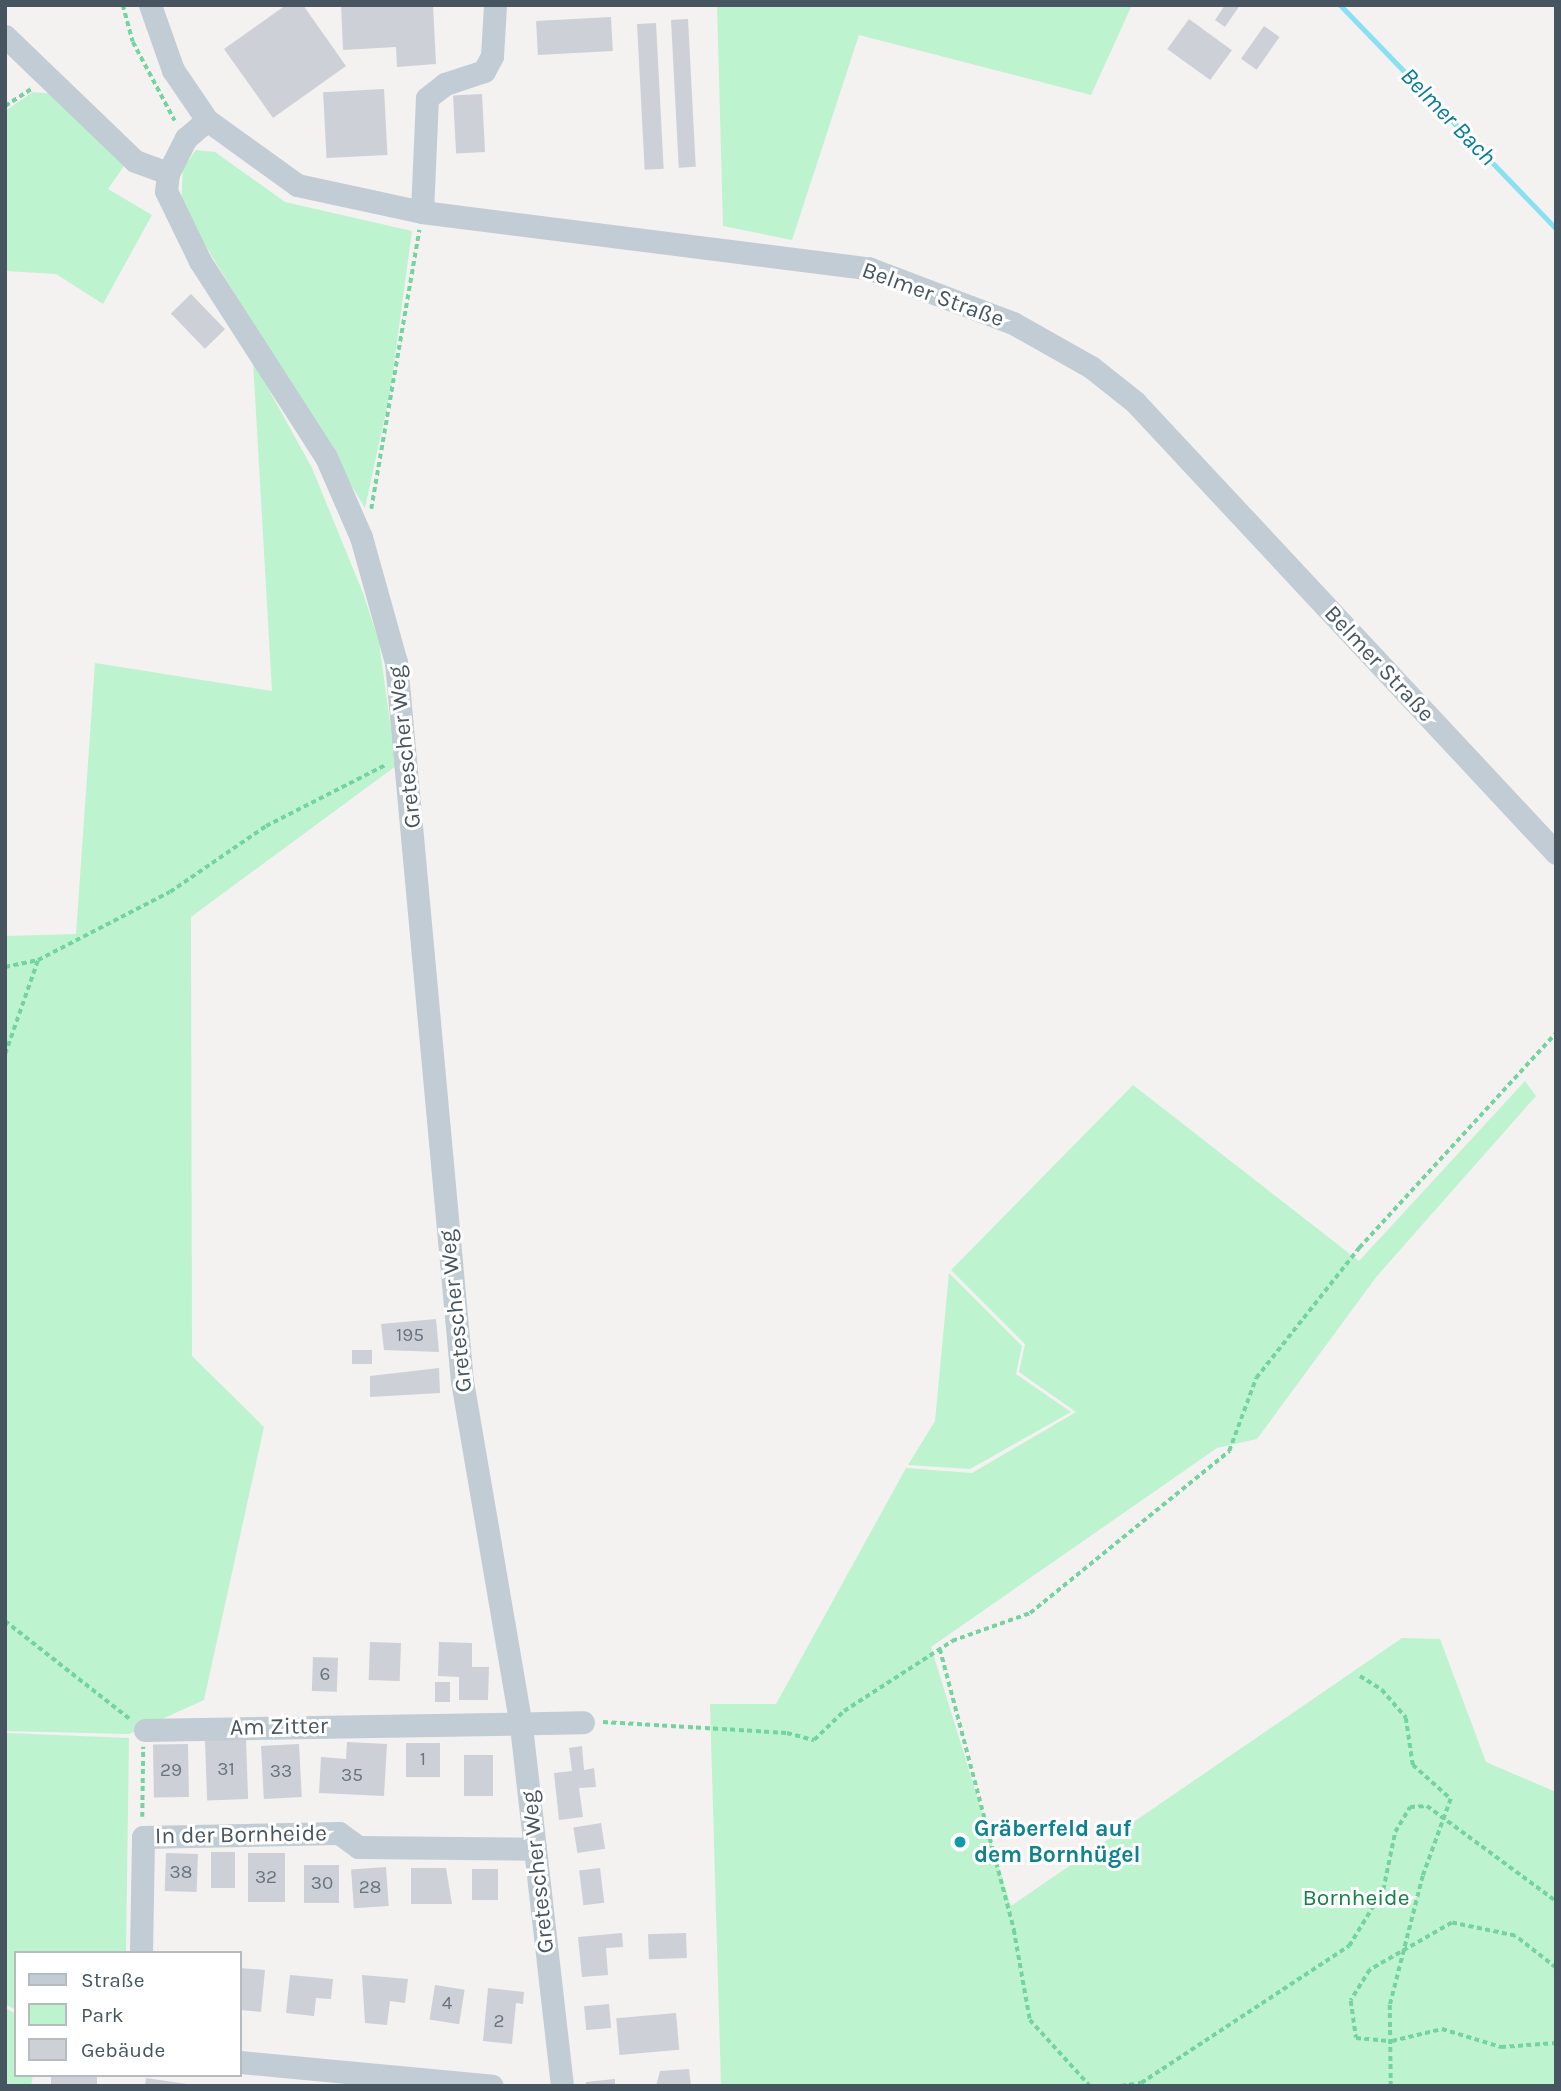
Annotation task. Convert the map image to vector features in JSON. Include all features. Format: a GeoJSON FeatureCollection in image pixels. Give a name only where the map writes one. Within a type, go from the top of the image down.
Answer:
{"type":"FeatureCollection","features":[{"type":"Feature","properties":{"kind":"street","name":"Belmer Straße"},"geometry":{"type":"LineString","coordinates":[[149,5],[173,70],[207,120],[297,186],[422,212],[868,268],[1013,323],[1058,349],[1135,402],[1556,853]]}},
{"type":"Feature","properties":{"kind":"street"},"geometry":{"type":"LineString","coordinates":[[422,212],[427,98],[445,84],[484,71],[492,56],[495,5]]}},
{"type":"Feature","properties":{"kind":"street"},"geometry":{"type":"LineString","coordinates":[[5,36],[135,161],[168,173],[186,138],[207,120]]}},
{"type":"Feature","properties":{"kind":"street","name":"Gretescher Weg"},"geometry":{"type":"LineString","coordinates":[[168,173],[166,191],[176,216],[300,413],[361,537],[396,662],[408,754],[462,1381],[521,1726],[562,2086]]}},
{"type":"Feature","properties":{"kind":"street","name":"Am Zitter"},"geometry":{"type":"LineString","coordinates":[[145,1730],[521,1726],[583,1722]]}},
{"type":"Feature","properties":{"kind":"street","name":"In der Bornheide"},"geometry":{"type":"LineString","coordinates":[[141,1951],[143,1838],[339,1833],[358,1847],[535,1849]]}},
{"type":"Feature","properties":{"kind":"street"},"geometry":{"type":"LineString","coordinates":[[242,2063],[270,2075],[492,2086]]}},
{"type":"Feature","properties":{"kind":"path"},"geometry":{"type":"LineString","coordinates":[[123,5],[133,42],[186,138]]}},
{"type":"Feature","properties":{"kind":"path"},"geometry":{"type":"LineString","coordinates":[[5,106],[49,77]]}},
{"type":"Feature","properties":{"kind":"path"},"geometry":{"type":"LineString","coordinates":[[361,537],[382,463],[422,212]]}},
{"type":"Feature","properties":{"kind":"path"},"geometry":{"type":"LineString","coordinates":[[5,967],[38,960],[170,892],[267,826],[408,754]]}},
{"type":"Feature","properties":{"kind":"path"},"geometry":{"type":"LineString","coordinates":[[5,1054],[38,960]]}},
{"type":"Feature","properties":{"kind":"path"},"geometry":{"type":"LineString","coordinates":[[583,1722],[787,1733],[814,1740],[844,1711],[940,1648],[1030,1613],[1229,1451],[1265,1367],[1359,1248],[1556,1033]]}},
{"type":"Feature","properties":{"kind":"path"},"geometry":{"type":"LineString","coordinates":[[5,1621],[145,1730],[143,1838]]}},
{"type":"Feature","properties":{"kind":"path"},"geometry":{"type":"LineString","coordinates":[[940,1648],[1014,1930],[1030,2020],[1090,2086]]}},
{"type":"Feature","properties":{"kind":"path"},"geometry":{"type":"LineString","coordinates":[[1360,1675],[1382,1690],[1406,1718],[1413,1765],[1451,1799],[1446,1819],[1423,1876],[1406,1954],[1390,2005],[1391,2086]]}},
{"type":"Feature","properties":{"kind":"path"},"geometry":{"type":"LineString","coordinates":[[1121,2086],[1141,2083],[1272,2001],[1349,1946],[1383,1891],[1395,1832],[1410,1807],[1427,1807],[1446,1819],[1556,1902]]}},
{"type":"Feature","properties":{"kind":"path"},"geometry":{"type":"LineString","coordinates":[[1556,1968],[1515,1936],[1452,1923],[1406,1954],[1370,1970],[1350,2001],[1356,2038],[1392,2041],[1442,2029],[1501,2047],[1556,2043]]}},
{"type":"Feature","properties":{"kind":"green space"},"geometry":{"type":"Polygon","coordinates":[[[717,5],[1132,5],[1091,95],[859,35],[792,240],[723,226],[717,5]]]}},
{"type":"Feature","properties":{"kind":"green space"},"geometry":{"type":"Polygon","coordinates":[[[33,92],[55,94],[124,166],[108,189],[152,215],[103,304],[56,274],[5,271],[5,111],[33,92]]]}},
{"type":"Feature","properties":{"kind":"green space"},"geometry":{"type":"Polygon","coordinates":[[[196,150],[215,152],[285,202],[412,231],[390,393],[365,508],[181,205],[183,168],[196,150]]]}},
{"type":"Feature","properties":{"kind":"green space"},"geometry":{"type":"Polygon","coordinates":[[[253,361],[312,468],[363,593],[379,642],[396,766],[191,917],[192,1356],[264,1427],[204,1700],[129,1734],[5,1731],[5,936],[76,934],[95,663],[272,691],[253,361]]]}},
{"type":"Feature","properties":{"kind":"green space","name":"Bornheide"},"geometry":{"type":"Polygon","coordinates":[[[1525,1081],[1536,1096],[1377,1276],[1257,1439],[1217,1448],[931,1647],[1011,1906],[1402,1638],[1440,1639],[1486,1762],[1556,1792],[1556,2086],[721,2086],[710,1704],[776,1704],[906,1468],[972,1473],[1076,1412],[1019,1372],[1025,1344],[951,1270],[1133,1085],[1359,1261],[1525,1081]]]}},
{"type":"Feature","properties":{"kind":"green space"},"geometry":{"type":"Polygon","coordinates":[[[949,1273],[1022,1346],[1016,1374],[1071,1412],[970,1469],[908,1465],[935,1421],[949,1273]]]}},
{"type":"Feature","properties":{"kind":"green space"},"geometry":{"type":"Polygon","coordinates":[[[7,1733],[129,1738],[126,1951],[14,1951],[14,2009],[5,2004],[7,1733]]]}},
{"type":"Feature","properties":{"kind":"green space"},"geometry":{"type":"Polygon","coordinates":[[[5,2008],[14,2013],[14,2077],[33,2077],[31,2086],[5,2086],[5,2008]]]}},
{"type":"Feature","properties":{"kind":"building"},"geometry":{"type":"Polygon","coordinates":[[[286,5],[303,5],[346,66],[273,118],[224,49],[286,5]]]}},
{"type":"Feature","properties":{"kind":"building"},"geometry":{"type":"Polygon","coordinates":[[[341,5],[433,5],[436,64],[397,67],[396,47],[343,50],[341,5]]]}},
{"type":"Feature","properties":{"kind":"building"},"geometry":{"type":"Polygon","coordinates":[[[1225,5],[1240,5],[1225,27],[1215,20],[1225,5]]]}},
{"type":"Feature","properties":{"kind":"building"},"geometry":{"type":"Polygon","coordinates":[[[611,17],[613,51],[538,55],[536,21],[611,17]]]}},
{"type":"Feature","properties":{"kind":"building"},"geometry":{"type":"Polygon","coordinates":[[[688,19],[696,167],[679,168],[671,20],[688,19]]]}},
{"type":"Feature","properties":{"kind":"building"},"geometry":{"type":"Polygon","coordinates":[[[1189,19],[1232,50],[1210,80],[1167,49],[1189,19]]]}},
{"type":"Feature","properties":{"kind":"building"},"geometry":{"type":"Polygon","coordinates":[[[656,23],[664,169],[645,170],[637,24],[656,23]]]}},
{"type":"Feature","properties":{"kind":"building"},"geometry":{"type":"Polygon","coordinates":[[[1264,26],[1280,37],[1257,70],[1241,59],[1264,26]]]}},
{"type":"Feature","properties":{"kind":"building"},"geometry":{"type":"Polygon","coordinates":[[[384,89],[387,155],[327,158],[323,92],[384,89]]]}},
{"type":"Feature","properties":{"kind":"building"},"geometry":{"type":"Polygon","coordinates":[[[482,94],[485,152],[456,153],[453,96],[482,94]]]}},
{"type":"Feature","properties":{"kind":"building"},"geometry":{"type":"Polygon","coordinates":[[[191,294],[225,329],[205,349],[171,313],[191,294]]]}},
{"type":"Feature","properties":{"kind":"building"},"geometry":{"type":"Polygon","coordinates":[[[436,1319],[439,1352],[384,1350],[381,1324],[436,1319]]]}},
{"type":"Feature","properties":{"kind":"building"},"geometry":{"type":"Polygon","coordinates":[[[352,1350],[372,1350],[372,1364],[352,1364],[352,1350]]]}},
{"type":"Feature","properties":{"kind":"building"},"geometry":{"type":"Polygon","coordinates":[[[439,1368],[440,1393],[370,1397],[370,1376],[439,1368]]]}},
{"type":"Feature","properties":{"kind":"building"},"geometry":{"type":"Polygon","coordinates":[[[370,1642],[401,1643],[400,1681],[369,1680],[370,1642]]]}},
{"type":"Feature","properties":{"kind":"building"},"geometry":{"type":"Polygon","coordinates":[[[439,1642],[472,1643],[472,1667],[489,1667],[488,1700],[459,1700],[459,1677],[438,1676],[439,1642]]]}},
{"type":"Feature","properties":{"kind":"building"},"geometry":{"type":"Polygon","coordinates":[[[313,1657],[338,1658],[337,1692],[312,1691],[313,1657]]]}},
{"type":"Feature","properties":{"kind":"building"},"geometry":{"type":"Polygon","coordinates":[[[435,1682],[450,1682],[450,1702],[435,1702],[435,1682]]]}},
{"type":"Feature","properties":{"kind":"building"},"geometry":{"type":"Polygon","coordinates":[[[246,1739],[248,1799],[207,1800],[205,1740],[246,1739]]]}},
{"type":"Feature","properties":{"kind":"building"},"geometry":{"type":"Polygon","coordinates":[[[347,1742],[387,1744],[384,1796],[319,1793],[321,1757],[346,1759],[347,1742]]]}},
{"type":"Feature","properties":{"kind":"building"},"geometry":{"type":"Polygon","coordinates":[[[406,1743],[440,1743],[440,1777],[406,1777],[406,1743]]]}},
{"type":"Feature","properties":{"kind":"building"},"geometry":{"type":"Polygon","coordinates":[[[188,1744],[189,1797],[154,1798],[153,1745],[188,1744]]]}},
{"type":"Feature","properties":{"kind":"building"},"geometry":{"type":"Polygon","coordinates":[[[299,1744],[302,1797],[264,1799],[261,1746],[299,1744]]]}},
{"type":"Feature","properties":{"kind":"building"},"geometry":{"type":"Polygon","coordinates":[[[582,1746],[584,1770],[594,1768],[596,1787],[579,1788],[583,1817],[559,1820],[554,1773],[572,1771],[569,1748],[582,1746]]]}},
{"type":"Feature","properties":{"kind":"building"},"geometry":{"type":"Polygon","coordinates":[[[464,1755],[493,1755],[493,1796],[464,1796],[464,1755]]]}},
{"type":"Feature","properties":{"kind":"building"},"geometry":{"type":"Polygon","coordinates":[[[601,1823],[605,1849],[577,1853],[573,1827],[601,1823]]]}},
{"type":"Feature","properties":{"kind":"building"},"geometry":{"type":"Polygon","coordinates":[[[211,1852],[235,1852],[235,1888],[211,1888],[211,1852]]]}},
{"type":"Feature","properties":{"kind":"building"},"geometry":{"type":"Polygon","coordinates":[[[166,1853],[198,1854],[197,1892],[165,1891],[166,1853]]]}},
{"type":"Feature","properties":{"kind":"building"},"geometry":{"type":"Polygon","coordinates":[[[248,1853],[285,1853],[285,1902],[248,1902],[248,1853]]]}},
{"type":"Feature","properties":{"kind":"building"},"geometry":{"type":"Polygon","coordinates":[[[304,1865],[339,1865],[339,1903],[304,1903],[304,1865]]]}},
{"type":"Feature","properties":{"kind":"building"},"geometry":{"type":"Polygon","coordinates":[[[386,1867],[389,1906],[354,1908],[351,1869],[386,1867]]]}},
{"type":"Feature","properties":{"kind":"building"},"geometry":{"type":"Polygon","coordinates":[[[411,1868],[446,1868],[452,1904],[411,1904],[411,1868]]]}},
{"type":"Feature","properties":{"kind":"building"},"geometry":{"type":"Polygon","coordinates":[[[600,1868],[604,1903],[583,1905],[579,1871],[600,1868]]]}},
{"type":"Feature","properties":{"kind":"building"},"geometry":{"type":"Polygon","coordinates":[[[472,1869],[498,1869],[498,1900],[472,1900],[472,1869]]]}},
{"type":"Feature","properties":{"kind":"building"},"geometry":{"type":"Polygon","coordinates":[[[622,1933],[623,1947],[606,1948],[608,1975],[582,1977],[578,1937],[622,1933]]]}},
{"type":"Feature","properties":{"kind":"building"},"geometry":{"type":"Polygon","coordinates":[[[686,1933],[687,1958],[649,1959],[648,1934],[686,1933]]]}},
{"type":"Feature","properties":{"kind":"building"},"geometry":{"type":"Polygon","coordinates":[[[242,1968],[265,1970],[261,2012],[242,2010],[242,1968]]]}},
{"type":"Feature","properties":{"kind":"building"},"geometry":{"type":"Polygon","coordinates":[[[290,1975],[333,1979],[331,1999],[316,1998],[314,2016],[286,2013],[290,1975]]]}},
{"type":"Feature","properties":{"kind":"building"},"geometry":{"type":"Polygon","coordinates":[[[362,1975],[408,1979],[405,2003],[390,2001],[387,2025],[365,2023],[362,1975]]]}},
{"type":"Feature","properties":{"kind":"building"},"geometry":{"type":"Polygon","coordinates":[[[435,1985],[465,1990],[459,2024],[430,2020],[435,1985]]]}},
{"type":"Feature","properties":{"kind":"building"},"geometry":{"type":"Polygon","coordinates":[[[488,1988],[524,1992],[523,2004],[516,2003],[512,2044],[483,2041],[488,1988]]]}},
{"type":"Feature","properties":{"kind":"building"},"geometry":{"type":"Polygon","coordinates":[[[609,2004],[611,2028],[586,2030],[584,2006],[609,2004]]]}},
{"type":"Feature","properties":{"kind":"building"},"geometry":{"type":"Polygon","coordinates":[[[676,2013],[679,2050],[619,2055],[616,2018],[676,2013]]]}},
{"type":"Feature","properties":{"kind":"building"},"geometry":{"type":"Polygon","coordinates":[[[689,2069],[691,2086],[656,2086],[660,2071],[689,2069]]]}},
{"type":"Feature","properties":{"kind":"building"},"geometry":{"type":"Polygon","coordinates":[[[51,2077],[97,2077],[97,2086],[51,2086],[51,2077]]]}},
{"type":"Feature","properties":{"kind":"building"},"geometry":{"type":"Polygon","coordinates":[[[146,2078],[187,2084],[187,2086],[145,2086],[146,2078]]]}},
{"type":"Feature","properties":{"kind":"building"},"geometry":{"type":"Polygon","coordinates":[[[615,2079],[615,2086],[586,2086],[586,2082],[615,2079]]]}},
{"type":"Feature","properties":{"kind":"waterway","name":"Belmer Bach"},"geometry":{"type":"LineString","coordinates":[[1340,5],[1556,229]]}},
{"type":"Feature","properties":{"kind":"place","name":"Gräberfeld auf dem Bornhügel"},"geometry":{"type":"Point","coordinates":[960,1842]}}]}
